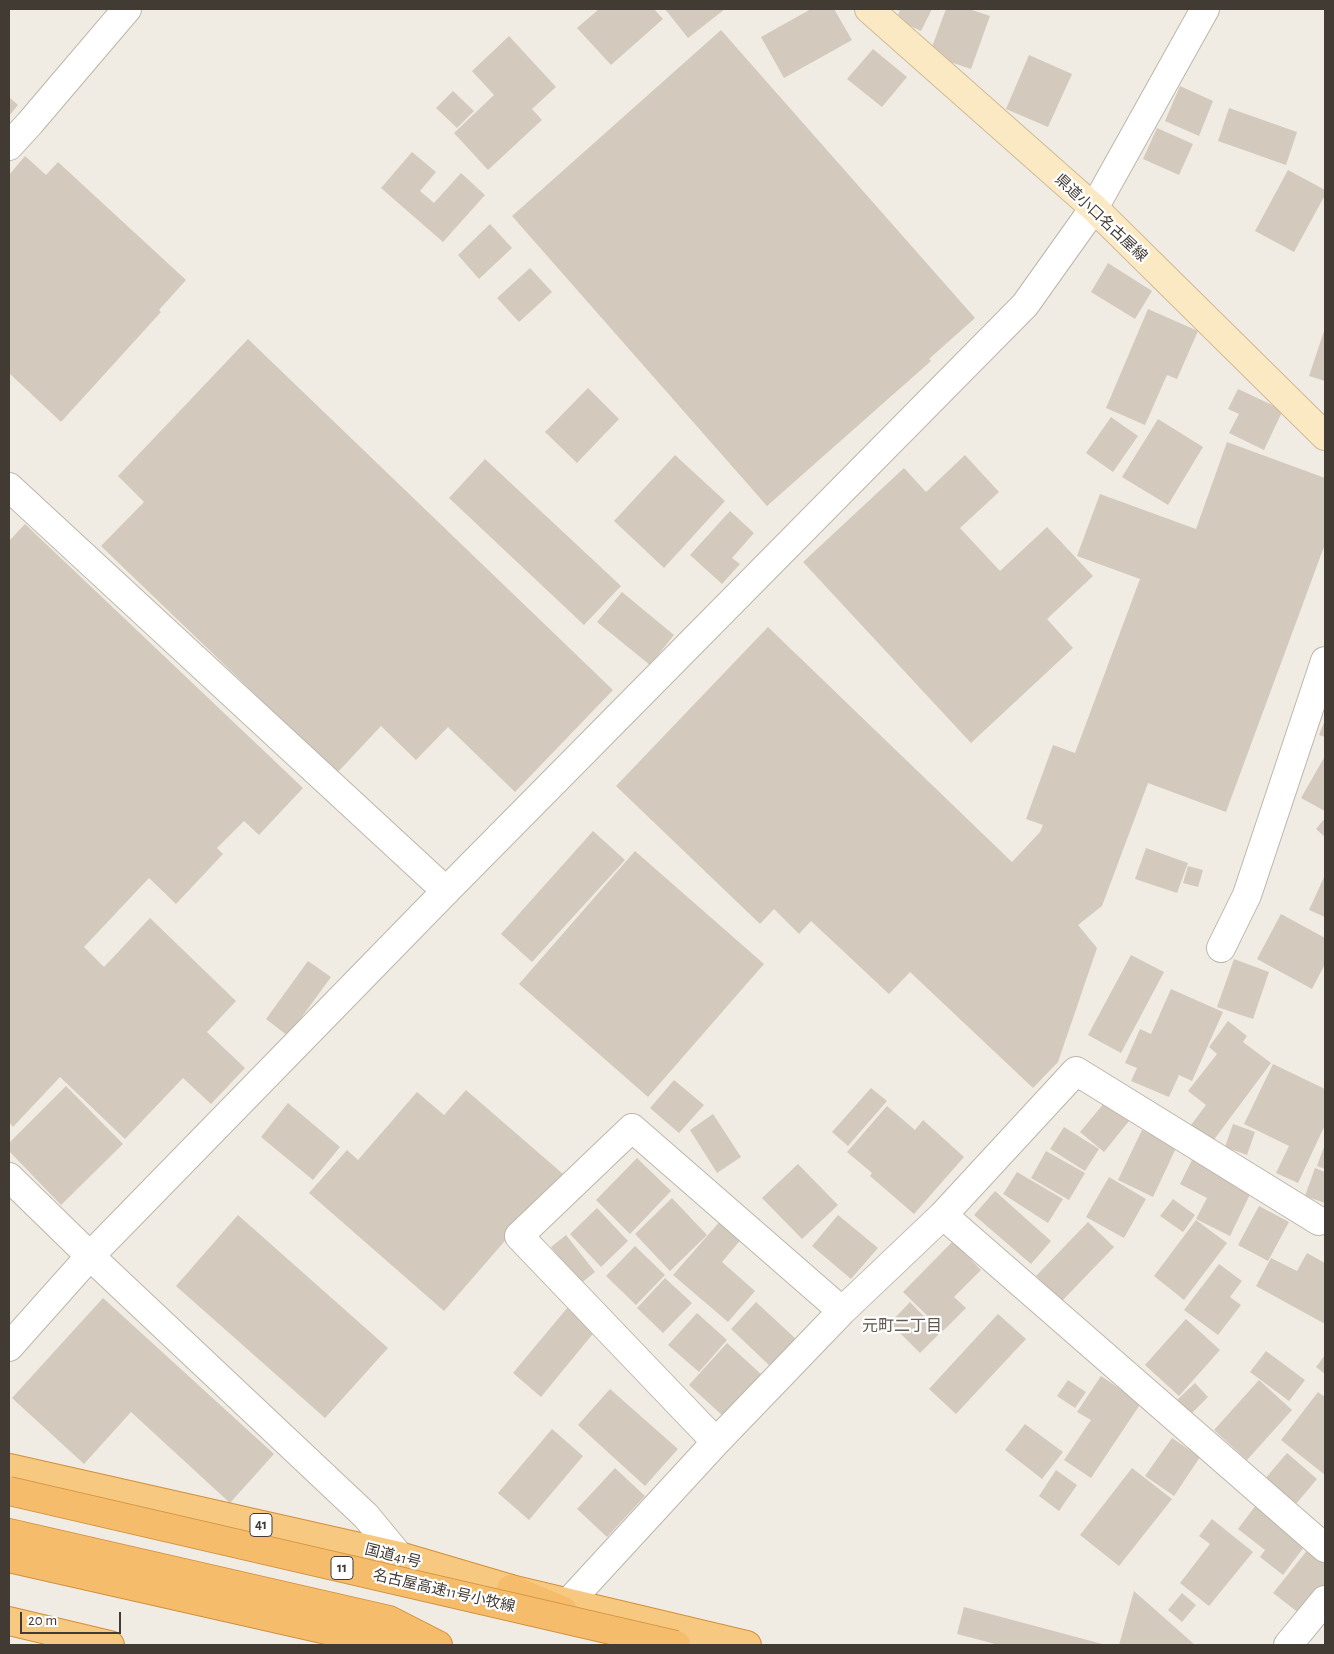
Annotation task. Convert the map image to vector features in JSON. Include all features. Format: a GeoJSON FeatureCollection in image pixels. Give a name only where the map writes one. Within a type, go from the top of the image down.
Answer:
{"type":"FeatureCollection","features":[{"type":"Feature","properties":{"kind":"highway","name":"国道41号"},"geometry":{"type":"LineString","coordinates":[[9,1468],[400,1556],[511,1590],[747,1645]]}},
{"type":"Feature","properties":{"kind":"highway","name":"名古屋高速11号小牧線"},"geometry":{"type":"LineString","coordinates":[[9,1491],[676,1645]]}},
{"type":"Feature","properties":{"kind":"highway"},"geometry":{"type":"LineString","coordinates":[[9,1533],[389,1620],[438,1645]]}},
{"type":"Feature","properties":{"kind":"highway"},"geometry":{"type":"LineString","coordinates":[[9,1558],[393,1645]]}},
{"type":"Feature","properties":{"kind":"highway"},"geometry":{"type":"LineString","coordinates":[[511,1590],[642,1645]]}},
{"type":"Feature","properties":{"kind":"highway"},"geometry":{"type":"LineString","coordinates":[[9,1621],[110,1645]]}},
{"type":"Feature","properties":{"kind":"main road","name":"県道小口名古屋線"},"geometry":{"type":"LineString","coordinates":[[869,9],[1094,208],[1325,436]]}},
{"type":"Feature","properties":{"kind":"street"},"geometry":{"type":"LineString","coordinates":[[9,146],[127,9]]}},
{"type":"Feature","properties":{"kind":"street"},"geometry":{"type":"LineString","coordinates":[[9,1347],[90,1256],[446,891],[1026,305],[1094,208],[1204,9]]}},
{"type":"Feature","properties":{"kind":"street"},"geometry":{"type":"LineString","coordinates":[[9,487],[446,891]]}},
{"type":"Feature","properties":{"kind":"street"},"geometry":{"type":"LineString","coordinates":[[1221,948],[1247,895],[1325,661]]}},
{"type":"Feature","properties":{"kind":"street"},"geometry":{"type":"LineString","coordinates":[[567,1604],[716,1442],[842,1311],[944,1215],[1076,1071],[1319,1221]]}},
{"type":"Feature","properties":{"kind":"street"},"geometry":{"type":"LineString","coordinates":[[716,1442],[519,1236],[632,1128],[842,1311]]}},
{"type":"Feature","properties":{"kind":"street"},"geometry":{"type":"LineString","coordinates":[[9,1177],[90,1256],[366,1516],[400,1556]]}},
{"type":"Feature","properties":{"kind":"street"},"geometry":{"type":"LineString","coordinates":[[944,1215],[1238,1474],[1325,1548]]}},
{"type":"Feature","properties":{"kind":"street"},"geometry":{"type":"LineString","coordinates":[[1288,1645],[1325,1600]]}},
{"type":"Feature","properties":{"kind":"building"},"geometry":{"type":"Polygon","coordinates":[[[599,9],[654,9],[663,19],[611,65],[577,28],[599,9]]]}},
{"type":"Feature","properties":{"kind":"building"},"geometry":{"type":"Polygon","coordinates":[[[665,9],[725,9],[688,38],[665,9]]]}},
{"type":"Feature","properties":{"kind":"building"},"geometry":{"type":"Polygon","coordinates":[[[811,9],[834,9],[852,40],[784,78],[761,37],[811,9]]]}},
{"type":"Feature","properties":{"kind":"building"},"geometry":{"type":"Polygon","coordinates":[[[894,9],[932,9],[921,31],[896,19],[900,11],[894,9]]]}},
{"type":"Feature","properties":{"kind":"building"},"geometry":{"type":"Polygon","coordinates":[[[946,9],[969,9],[990,16],[971,69],[929,55],[946,9]]]}},
{"type":"Feature","properties":{"kind":"building"},"geometry":{"type":"Polygon","coordinates":[[[721,30],[975,318],[929,359],[931,361],[767,506],[512,216],[721,30]]]}},
{"type":"Feature","properties":{"kind":"building"},"geometry":{"type":"Polygon","coordinates":[[[509,36],[556,87],[532,109],[542,120],[488,170],[454,133],[494,95],[472,71],[509,36]]]}},
{"type":"Feature","properties":{"kind":"building"},"geometry":{"type":"Polygon","coordinates":[[[873,49],[907,77],[882,107],[847,79],[873,49]]]}},
{"type":"Feature","properties":{"kind":"building"},"geometry":{"type":"Polygon","coordinates":[[[1029,55],[1072,74],[1048,127],[1006,109],[1029,55]]]}},
{"type":"Feature","properties":{"kind":"building"},"geometry":{"type":"Polygon","coordinates":[[[1180,86],[1213,101],[1199,136],[1165,121],[1180,86]]]}},
{"type":"Feature","properties":{"kind":"building"},"geometry":{"type":"Polygon","coordinates":[[[453,91],[474,111],[457,128],[436,108],[453,91]]]}},
{"type":"Feature","properties":{"kind":"building"},"geometry":{"type":"Polygon","coordinates":[[[9,97],[18,105],[9,116],[9,97]]]}},
{"type":"Feature","properties":{"kind":"building"},"geometry":{"type":"Polygon","coordinates":[[[1229,108],[1297,132],[1286,165],[1218,141],[1229,108]]]}},
{"type":"Feature","properties":{"kind":"building"},"geometry":{"type":"Polygon","coordinates":[[[1157,128],[1193,144],[1179,175],[1143,159],[1157,128]]]}},
{"type":"Feature","properties":{"kind":"building"},"geometry":{"type":"Polygon","coordinates":[[[412,152],[436,172],[420,191],[434,203],[461,173],[485,195],[443,242],[381,188],[412,152]]]}},
{"type":"Feature","properties":{"kind":"building"},"geometry":{"type":"Polygon","coordinates":[[[25,156],[46,175],[58,162],[186,280],[159,310],[161,312],[61,422],[9,373],[9,175],[25,156]]]}},
{"type":"Feature","properties":{"kind":"building"},"geometry":{"type":"Polygon","coordinates":[[[1288,170],[1325,190],[1325,195],[1294,252],[1255,231],[1288,170]]]}},
{"type":"Feature","properties":{"kind":"building"},"geometry":{"type":"Polygon","coordinates":[[[490,224],[512,248],[479,279],[458,255],[490,224]]]}},
{"type":"Feature","properties":{"kind":"building"},"geometry":{"type":"Polygon","coordinates":[[[1108,263],[1152,291],[1135,319],[1091,292],[1108,263]]]}},
{"type":"Feature","properties":{"kind":"building"},"geometry":{"type":"Polygon","coordinates":[[[530,268],[552,292],[519,322],[497,298],[530,268]]]}},
{"type":"Feature","properties":{"kind":"building"},"geometry":{"type":"Polygon","coordinates":[[[1148,309],[1198,331],[1177,379],[1167,375],[1145,425],[1106,408],[1148,309]]]}},
{"type":"Feature","properties":{"kind":"building"},"geometry":{"type":"Polygon","coordinates":[[[1325,328],[1325,381],[1309,376],[1325,328]]]}},
{"type":"Feature","properties":{"kind":"building"},"geometry":{"type":"Polygon","coordinates":[[[248,339],[613,690],[515,792],[448,727],[416,760],[381,726],[337,773],[101,546],[144,502],[118,476],[248,339]]]}},
{"type":"Feature","properties":{"kind":"building"},"geometry":{"type":"Polygon","coordinates":[[[588,388],[619,419],[577,463],[545,432],[588,388]]]}},
{"type":"Feature","properties":{"kind":"building"},"geometry":{"type":"Polygon","coordinates":[[[1238,389],[1283,410],[1264,450],[1229,433],[1239,414],[1228,409],[1238,389]]]}},
{"type":"Feature","properties":{"kind":"building"},"geometry":{"type":"Polygon","coordinates":[[[1111,417],[1138,436],[1113,472],[1086,453],[1111,417]]]}},
{"type":"Feature","properties":{"kind":"building"},"geometry":{"type":"Polygon","coordinates":[[[1158,419],[1203,447],[1168,505],[1122,477],[1158,419]]]}},
{"type":"Feature","properties":{"kind":"building"},"geometry":{"type":"Polygon","coordinates":[[[1227,442],[1325,478],[1325,544],[1226,812],[1148,783],[1102,906],[1078,925],[1097,948],[1058,1062],[1033,1088],[910,972],[889,994],[811,921],[799,934],[774,909],[760,924],[616,786],[768,627],[1012,862],[1040,832],[1043,825],[1026,819],[1053,745],[1075,753],[1140,579],[1077,556],[1100,494],[1196,529],[1227,442]]]}},
{"type":"Feature","properties":{"kind":"building"},"geometry":{"type":"Polygon","coordinates":[[[675,455],[725,501],[664,568],[614,521],[675,455]]]}},
{"type":"Feature","properties":{"kind":"building"},"geometry":{"type":"Polygon","coordinates":[[[965,455],[999,492],[960,528],[1000,571],[1047,527],[1093,576],[1047,619],[1073,648],[971,743],[803,562],[904,468],[926,492],[965,455]]]}},
{"type":"Feature","properties":{"kind":"building"},"geometry":{"type":"Polygon","coordinates":[[[485,459],[621,586],[584,625],[449,498],[485,459]]]}},
{"type":"Feature","properties":{"kind":"building"},"geometry":{"type":"Polygon","coordinates":[[[730,511],[754,533],[732,558],[740,564],[722,584],[690,555],[730,511]]]}},
{"type":"Feature","properties":{"kind":"building"},"geometry":{"type":"Polygon","coordinates":[[[25,524],[303,788],[259,835],[244,821],[217,848],[223,854],[176,904],[149,878],[84,947],[104,967],[150,918],[236,1001],[207,1032],[245,1068],[211,1104],[183,1078],[125,1139],[60,1077],[13,1127],[9,1122],[9,541],[25,524]]]}},
{"type":"Feature","properties":{"kind":"building"},"geometry":{"type":"Polygon","coordinates":[[[622,592],[674,635],[650,665],[597,622],[622,592]]]}},
{"type":"Feature","properties":{"kind":"building"},"geometry":{"type":"Polygon","coordinates":[[[1325,720],[1325,737],[1319,735],[1325,720]]]}},
{"type":"Feature","properties":{"kind":"building"},"geometry":{"type":"Polygon","coordinates":[[[1325,756],[1325,811],[1301,798],[1325,756]]]}},
{"type":"Feature","properties":{"kind":"building"},"geometry":{"type":"Polygon","coordinates":[[[1325,818],[1325,837],[1316,829],[1325,818]]]}},
{"type":"Feature","properties":{"kind":"building"},"geometry":{"type":"Polygon","coordinates":[[[593,831],[625,860],[532,962],[501,934],[593,831]]]}},
{"type":"Feature","properties":{"kind":"building"},"geometry":{"type":"Polygon","coordinates":[[[1146,848],[1188,863],[1177,893],[1135,879],[1146,848]]]}},
{"type":"Feature","properties":{"kind":"building"},"geometry":{"type":"Polygon","coordinates":[[[635,851],[764,964],[648,1097],[519,984],[635,851]]]}},
{"type":"Feature","properties":{"kind":"building"},"geometry":{"type":"Polygon","coordinates":[[[1188,866],[1203,870],[1198,887],[1183,883],[1188,866]]]}},
{"type":"Feature","properties":{"kind":"building"},"geometry":{"type":"Polygon","coordinates":[[[1325,875],[1325,917],[1309,910],[1325,875]]]}},
{"type":"Feature","properties":{"kind":"building"},"geometry":{"type":"Polygon","coordinates":[[[1281,914],[1325,938],[1325,964],[1312,989],[1257,959],[1281,914]]]}},
{"type":"Feature","properties":{"kind":"building"},"geometry":{"type":"Polygon","coordinates":[[[1131,955],[1164,972],[1121,1053],[1088,1035],[1131,955]]]}},
{"type":"Feature","properties":{"kind":"building"},"geometry":{"type":"Polygon","coordinates":[[[1234,959],[1269,972],[1253,1019],[1217,1007],[1234,959]]]}},
{"type":"Feature","properties":{"kind":"building"},"geometry":{"type":"Polygon","coordinates":[[[308,961],[331,977],[288,1036],[266,1019],[308,961]]]}},
{"type":"Feature","properties":{"kind":"building"},"geometry":{"type":"Polygon","coordinates":[[[1171,989],[1223,1012],[1192,1081],[1179,1075],[1169,1097],[1131,1081],[1137,1068],[1125,1063],[1140,1029],[1151,1034],[1171,989]]]}},
{"type":"Feature","properties":{"kind":"building"},"geometry":{"type":"Polygon","coordinates":[[[1228,1021],[1247,1036],[1243,1042],[1271,1063],[1213,1141],[1191,1125],[1206,1105],[1188,1091],[1217,1054],[1209,1047],[1228,1021]]]}},
{"type":"Feature","properties":{"kind":"building"},"geometry":{"type":"Polygon","coordinates":[[[1273,1064],[1325,1089],[1325,1125],[1298,1183],[1276,1173],[1289,1146],[1244,1124],[1273,1064]]]}},
{"type":"Feature","properties":{"kind":"building"},"geometry":{"type":"Polygon","coordinates":[[[674,1080],[704,1105],[679,1133],[650,1108],[674,1080]]]}},
{"type":"Feature","properties":{"kind":"building"},"geometry":{"type":"Polygon","coordinates":[[[66,1086],[123,1144],[61,1205],[9,1151],[9,1143],[66,1086]]]}},
{"type":"Feature","properties":{"kind":"building"},"geometry":{"type":"Polygon","coordinates":[[[871,1088],[887,1101],[848,1146],[832,1132],[871,1088]]]}},
{"type":"Feature","properties":{"kind":"building"},"geometry":{"type":"Polygon","coordinates":[[[466,1090],[563,1174],[444,1311],[309,1193],[347,1150],[358,1160],[417,1092],[444,1115],[466,1090]]]}},
{"type":"Feature","properties":{"kind":"building"},"geometry":{"type":"Polygon","coordinates":[[[1105,1102],[1129,1121],[1104,1152],[1080,1132],[1105,1102]]]}},
{"type":"Feature","properties":{"kind":"building"},"geometry":{"type":"Polygon","coordinates":[[[288,1103],[340,1147],[313,1180],[261,1137],[288,1103]]]}},
{"type":"Feature","properties":{"kind":"building"},"geometry":{"type":"Polygon","coordinates":[[[887,1106],[915,1130],[923,1120],[964,1157],[914,1214],[870,1176],[872,1173],[847,1152],[887,1106]]]}},
{"type":"Feature","properties":{"kind":"building"},"geometry":{"type":"Polygon","coordinates":[[[713,1114],[741,1157],[717,1173],[690,1130],[713,1114]]]}},
{"type":"Feature","properties":{"kind":"building"},"geometry":{"type":"Polygon","coordinates":[[[1233,1124],[1255,1132],[1247,1155],[1225,1147],[1233,1124]]]}},
{"type":"Feature","properties":{"kind":"building"},"geometry":{"type":"Polygon","coordinates":[[[1064,1127],[1099,1149],[1085,1171],[1050,1149],[1064,1127]]]}},
{"type":"Feature","properties":{"kind":"building"},"geometry":{"type":"Polygon","coordinates":[[[1142,1130],[1177,1146],[1153,1197],[1118,1180],[1142,1130]]]}},
{"type":"Feature","properties":{"kind":"building"},"geometry":{"type":"Polygon","coordinates":[[[1325,1144],[1325,1169],[1317,1166],[1325,1144]]]}},
{"type":"Feature","properties":{"kind":"building"},"geometry":{"type":"Polygon","coordinates":[[[1046,1151],[1085,1173],[1069,1200],[1031,1178],[1046,1151]]]}},
{"type":"Feature","properties":{"kind":"building"},"geometry":{"type":"Polygon","coordinates":[[[1194,1156],[1254,1186],[1230,1236],[1196,1219],[1207,1198],[1180,1184],[1194,1156]]]}},
{"type":"Feature","properties":{"kind":"building"},"geometry":{"type":"Polygon","coordinates":[[[637,1158],[671,1191],[630,1234],[596,1200],[637,1158]]]}},
{"type":"Feature","properties":{"kind":"building"},"geometry":{"type":"Polygon","coordinates":[[[798,1164],[838,1205],[802,1239],[762,1198],[798,1164]]]}},
{"type":"Feature","properties":{"kind":"building"},"geometry":{"type":"Polygon","coordinates":[[[1315,1168],[1325,1172],[1325,1203],[1305,1196],[1315,1168]]]}},
{"type":"Feature","properties":{"kind":"building"},"geometry":{"type":"Polygon","coordinates":[[[1017,1172],[1063,1199],[1048,1223],[1003,1194],[1017,1172]]]}},
{"type":"Feature","properties":{"kind":"building"},"geometry":{"type":"Polygon","coordinates":[[[1109,1177],[1146,1199],[1124,1238],[1086,1217],[1109,1177]]]}},
{"type":"Feature","properties":{"kind":"building"},"geometry":{"type":"Polygon","coordinates":[[[995,1191],[1051,1241],[1031,1264],[974,1215],[995,1191]]]}},
{"type":"Feature","properties":{"kind":"building"},"geometry":{"type":"Polygon","coordinates":[[[672,1198],[707,1235],[670,1271],[635,1234],[672,1198]]]}},
{"type":"Feature","properties":{"kind":"building"},"geometry":{"type":"Polygon","coordinates":[[[1173,1199],[1195,1215],[1183,1232],[1160,1216],[1173,1199]]]}},
{"type":"Feature","properties":{"kind":"building"},"geometry":{"type":"Polygon","coordinates":[[[1259,1206],[1289,1222],[1268,1261],[1238,1245],[1259,1206]]]}},
{"type":"Feature","properties":{"kind":"building"},"geometry":{"type":"Polygon","coordinates":[[[597,1208],[628,1241],[601,1267],[570,1234],[597,1208]]]}},
{"type":"Feature","properties":{"kind":"building"},"geometry":{"type":"Polygon","coordinates":[[[238,1215],[388,1348],[325,1418],[176,1286],[238,1215]]]}},
{"type":"Feature","properties":{"kind":"building"},"geometry":{"type":"Polygon","coordinates":[[[838,1215],[878,1248],[851,1279],[812,1246],[838,1215]]]}},
{"type":"Feature","properties":{"kind":"building"},"geometry":{"type":"Polygon","coordinates":[[[722,1219],[743,1237],[722,1262],[755,1291],[728,1322],[673,1275],[722,1219]]]}},
{"type":"Feature","properties":{"kind":"building"},"geometry":{"type":"Polygon","coordinates":[[[1196,1220],[1227,1243],[1184,1300],[1154,1276],[1196,1220]]]}},
{"type":"Feature","properties":{"kind":"building"},"geometry":{"type":"Polygon","coordinates":[[[1088,1222],[1114,1247],[1062,1301],[1036,1276],[1088,1222]]]}},
{"type":"Feature","properties":{"kind":"building"},"geometry":{"type":"Polygon","coordinates":[[[566,1235],[595,1272],[580,1284],[551,1247],[566,1235]]]}},
{"type":"Feature","properties":{"kind":"building"},"geometry":{"type":"Polygon","coordinates":[[[953,1241],[981,1270],[954,1297],[966,1308],[943,1331],[903,1292],[953,1241]]]}},
{"type":"Feature","properties":{"kind":"building"},"geometry":{"type":"Polygon","coordinates":[[[635,1246],[665,1275],[636,1305],[606,1276],[635,1246]]]}},
{"type":"Feature","properties":{"kind":"building"},"geometry":{"type":"Polygon","coordinates":[[[1307,1253],[1325,1263],[1325,1324],[1256,1286],[1271,1258],[1297,1271],[1307,1253]]]}},
{"type":"Feature","properties":{"kind":"building"},"geometry":{"type":"Polygon","coordinates":[[[1219,1264],[1242,1281],[1230,1297],[1241,1305],[1218,1335],[1184,1310],[1219,1264]]]}},
{"type":"Feature","properties":{"kind":"building"},"geometry":{"type":"Polygon","coordinates":[[[665,1278],[692,1303],[663,1333],[637,1308],[665,1278]]]}},
{"type":"Feature","properties":{"kind":"building"},"geometry":{"type":"Polygon","coordinates":[[[103,1298],[274,1454],[230,1503],[131,1412],[84,1464],[12,1398],[103,1298]]]}},
{"type":"Feature","properties":{"kind":"building"},"geometry":{"type":"Polygon","coordinates":[[[756,1302],[797,1340],[772,1368],[731,1329],[756,1302]]]}},
{"type":"Feature","properties":{"kind":"building"},"geometry":{"type":"Polygon","coordinates":[[[910,1302],[940,1333],[920,1353],[890,1323],[910,1302]]]}},
{"type":"Feature","properties":{"kind":"building"},"geometry":{"type":"Polygon","coordinates":[[[568,1307],[596,1330],[541,1397],[513,1373],[568,1307]]]}},
{"type":"Feature","properties":{"kind":"building"},"geometry":{"type":"Polygon","coordinates":[[[697,1313],[727,1340],[699,1372],[668,1345],[697,1313]]]}},
{"type":"Feature","properties":{"kind":"building"},"geometry":{"type":"Polygon","coordinates":[[[998,1314],[1026,1339],[956,1414],[929,1389],[998,1314]]]}},
{"type":"Feature","properties":{"kind":"building"},"geometry":{"type":"Polygon","coordinates":[[[1186,1319],[1220,1350],[1179,1396],[1145,1365],[1186,1319]]]}},
{"type":"Feature","properties":{"kind":"building"},"geometry":{"type":"Polygon","coordinates":[[[727,1343],[762,1375],[724,1417],[689,1385],[727,1343]]]}},
{"type":"Feature","properties":{"kind":"building"},"geometry":{"type":"Polygon","coordinates":[[[1266,1351],[1305,1380],[1289,1401],[1250,1372],[1266,1351]]]}},
{"type":"Feature","properties":{"kind":"building"},"geometry":{"type":"Polygon","coordinates":[[[1325,1355],[1325,1374],[1316,1367],[1325,1355]]]}},
{"type":"Feature","properties":{"kind":"building"},"geometry":{"type":"Polygon","coordinates":[[[1101,1376],[1141,1403],[1091,1478],[1064,1460],[1091,1420],[1077,1412],[1101,1376]]]}},
{"type":"Feature","properties":{"kind":"building"},"geometry":{"type":"Polygon","coordinates":[[[1068,1380],[1086,1392],[1075,1408],[1057,1396],[1068,1380]]]}},
{"type":"Feature","properties":{"kind":"building"},"geometry":{"type":"Polygon","coordinates":[[[1259,1380],[1292,1410],[1247,1460],[1214,1430],[1259,1380]]]}},
{"type":"Feature","properties":{"kind":"building"},"geometry":{"type":"Polygon","coordinates":[[[1195,1383],[1208,1397],[1191,1414],[1177,1400],[1195,1383]]]}},
{"type":"Feature","properties":{"kind":"building"},"geometry":{"type":"Polygon","coordinates":[[[610,1389],[678,1449],[645,1486],[578,1425],[610,1389]]]}},
{"type":"Feature","properties":{"kind":"building"},"geometry":{"type":"Polygon","coordinates":[[[1318,1392],[1325,1397],[1325,1475],[1281,1440],[1318,1392]]]}},
{"type":"Feature","properties":{"kind":"building"},"geometry":{"type":"Polygon","coordinates":[[[1025,1424],[1063,1452],[1042,1479],[1005,1450],[1025,1424]]]}},
{"type":"Feature","properties":{"kind":"building"},"geometry":{"type":"Polygon","coordinates":[[[552,1429],[583,1456],[529,1520],[498,1493],[552,1429]]]}},
{"type":"Feature","properties":{"kind":"building"},"geometry":{"type":"Polygon","coordinates":[[[1172,1438],[1200,1457],[1174,1496],[1145,1476],[1172,1438]]]}},
{"type":"Feature","properties":{"kind":"building"},"geometry":{"type":"Polygon","coordinates":[[[1287,1453],[1317,1479],[1295,1505],[1264,1480],[1287,1453]]]}},
{"type":"Feature","properties":{"kind":"building"},"geometry":{"type":"Polygon","coordinates":[[[615,1468],[645,1496],[607,1537],[577,1509],[615,1468]]]}},
{"type":"Feature","properties":{"kind":"building"},"geometry":{"type":"Polygon","coordinates":[[[1132,1468],[1172,1499],[1119,1566],[1080,1535],[1132,1468]]]}},
{"type":"Feature","properties":{"kind":"building"},"geometry":{"type":"Polygon","coordinates":[[[1056,1470],[1077,1485],[1059,1511],[1039,1496],[1056,1470]]]}},
{"type":"Feature","properties":{"kind":"building"},"geometry":{"type":"Polygon","coordinates":[[[1256,1505],[1307,1543],[1283,1575],[1260,1557],[1265,1550],[1238,1529],[1256,1505]]]}},
{"type":"Feature","properties":{"kind":"building"},"geometry":{"type":"Polygon","coordinates":[[[1212,1519],[1253,1552],[1209,1606],[1180,1583],[1210,1544],[1199,1536],[1212,1519]]]}},
{"type":"Feature","properties":{"kind":"building"},"geometry":{"type":"Polygon","coordinates":[[[1309,1548],[1325,1561],[1325,1590],[1304,1617],[1273,1593],[1309,1548]]]}},
{"type":"Feature","properties":{"kind":"building"},"geometry":{"type":"Polygon","coordinates":[[[1134,1591],[1195,1645],[1119,1645],[1134,1591]]]}},
{"type":"Feature","properties":{"kind":"building"},"geometry":{"type":"Polygon","coordinates":[[[1182,1593],[1196,1605],[1182,1622],[1168,1610],[1182,1593]]]}},
{"type":"Feature","properties":{"kind":"building"},"geometry":{"type":"Polygon","coordinates":[[[964,1607],[1106,1645],[999,1645],[957,1634],[964,1607]]]}},
{"type":"Feature","properties":{"kind":"district","name":"元町二丁目"},"geometry":{"type":"Point","coordinates":[902,1326]}}]}
